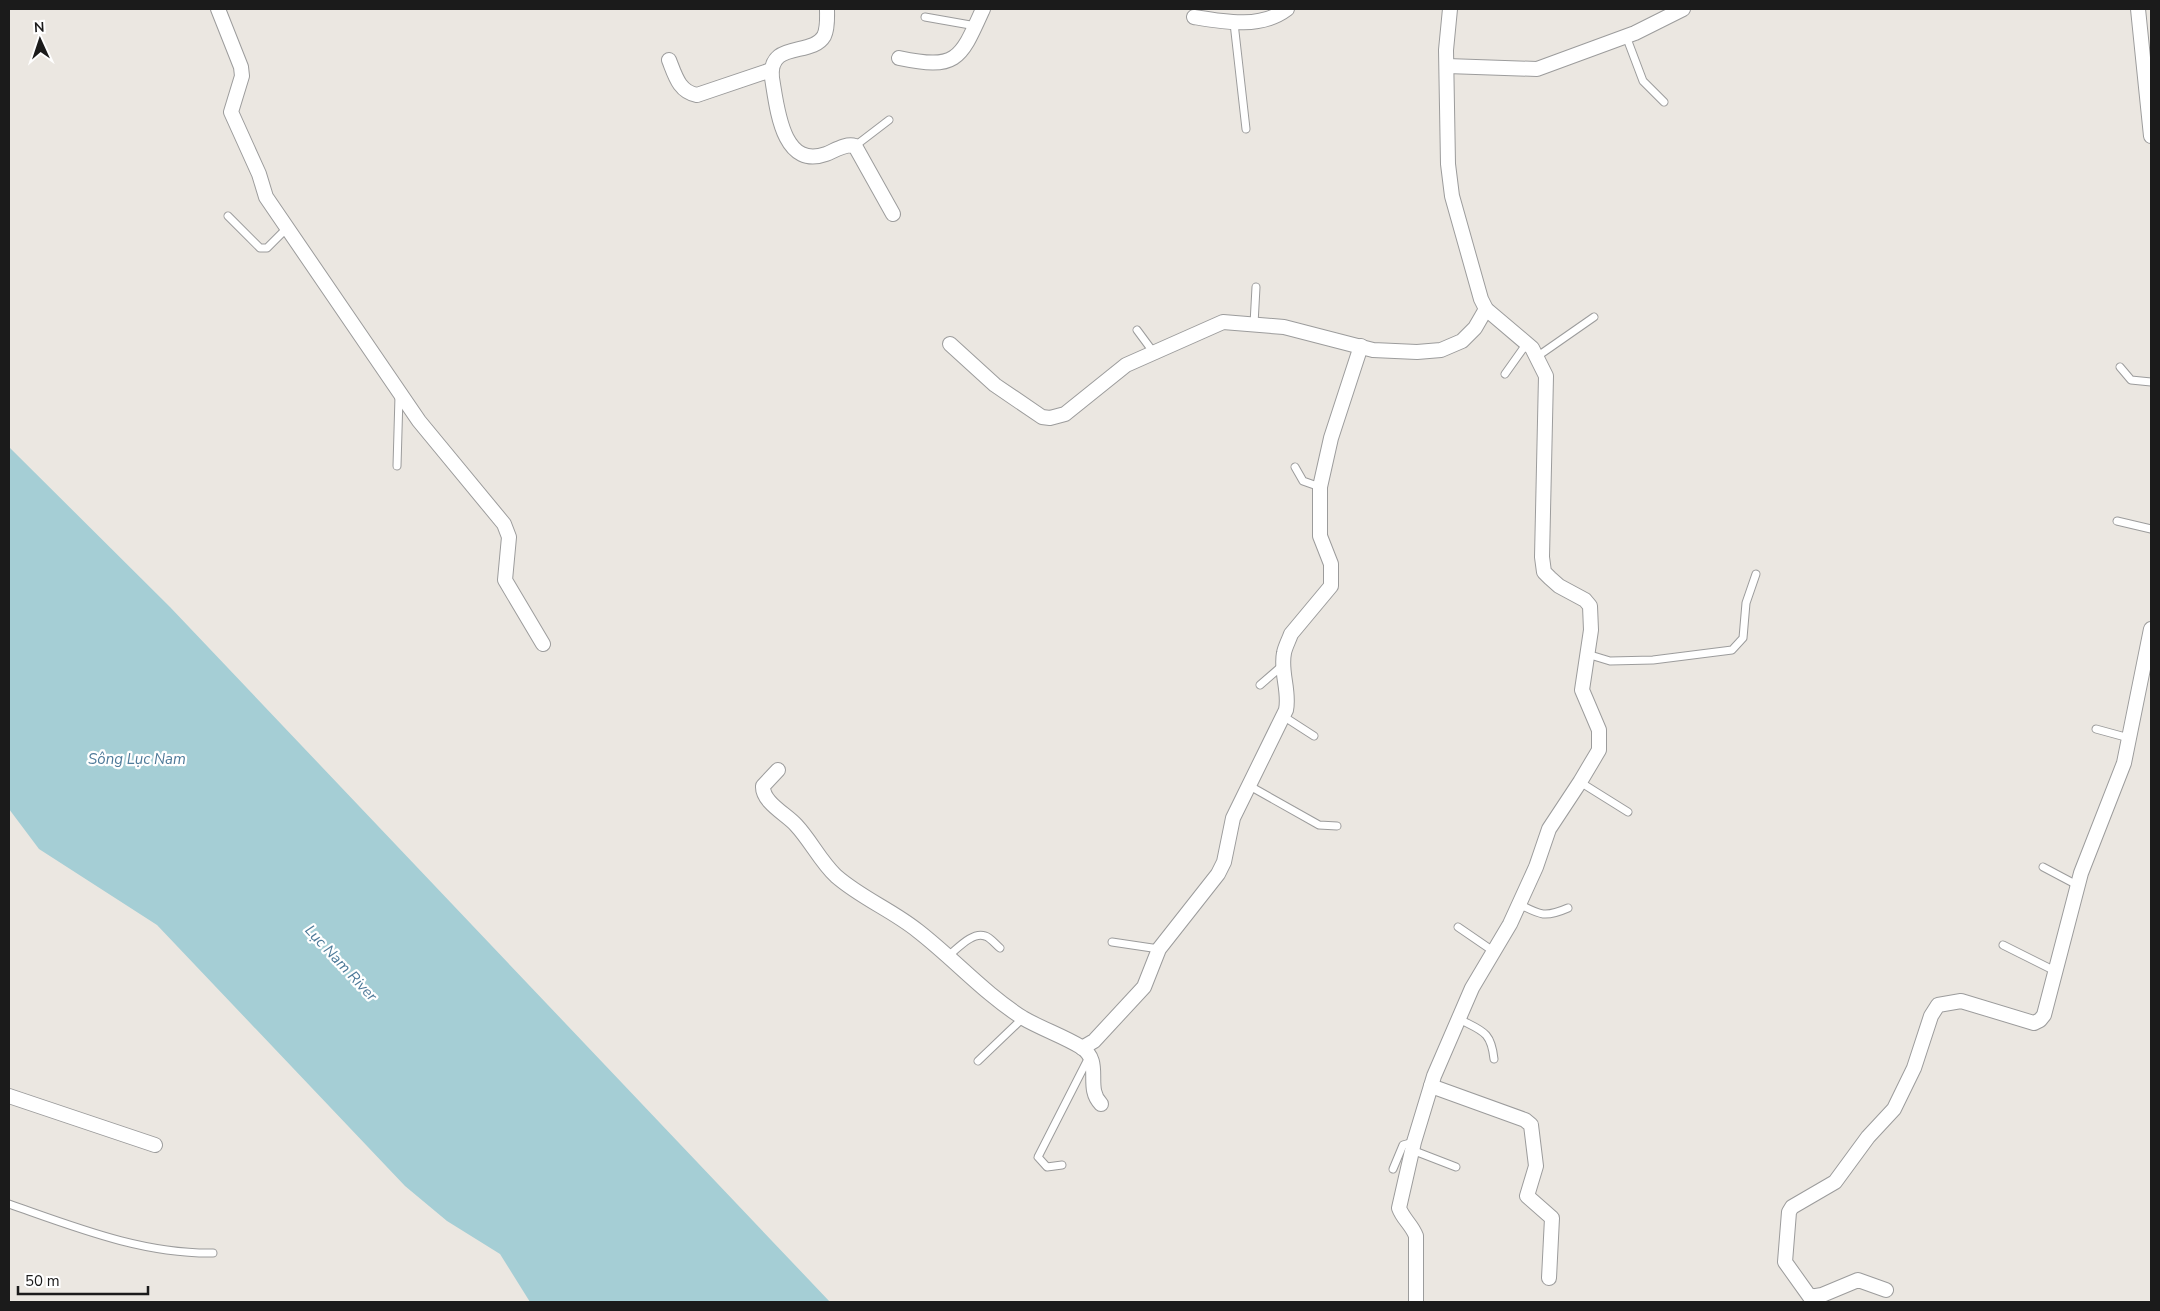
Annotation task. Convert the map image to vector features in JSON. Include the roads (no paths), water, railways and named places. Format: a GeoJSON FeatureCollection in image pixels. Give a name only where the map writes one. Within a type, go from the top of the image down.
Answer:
{"type":"FeatureCollection","features":[{"type":"Feature","properties":{"kind":"street"},"geometry":{"type":"LineString","coordinates":[[218,9],[241,67],[242,76],[231,112],[259,174],[266,197],[399,393],[504,524],[509,537],[506,580],[543,644]]}},
{"type":"Feature","properties":{"kind":"street"},"geometry":{"type":"LineString","coordinates":[[827,9],[826,30],[823,38],[816,43],[782,54],[775,60],[771,70],[777,109],[791,147],[808,157],[823,155],[845,146],[855,146],[893,214]]}},
{"type":"Feature","properties":{"kind":"street"},"geometry":{"type":"LineString","coordinates":[[899,58],[927,64],[940,64],[952,59],[965,44],[976,26],[983,9]]}},
{"type":"Feature","properties":{"kind":"street"},"geometry":{"type":"LineString","coordinates":[[1194,17],[1234,23],[1274,17],[1287,9]]}},
{"type":"Feature","properties":{"kind":"street"},"geometry":{"type":"LineString","coordinates":[[1416,1302],[1416,1236],[1414,1229],[1402,1217],[1399,1208],[1413,1146],[1431,1086],[1472,988],[1519,904],[1536,867],[1549,829],[1580,782],[1598,750],[1600,740],[1599,730],[1582,690],[1591,630],[1590,606],[1585,600],[1550,578],[1544,572],[1542,557],[1542,497],[1546,376],[1538,356],[1527,344],[1486,309],[1481,299],[1452,196],[1448,164],[1447,66],[1450,9]]}},
{"type":"Feature","properties":{"kind":"street"},"geometry":{"type":"LineString","coordinates":[[1447,66],[1536,69],[1626,35],[1683,9]]}},
{"type":"Feature","properties":{"kind":"street"},"geometry":{"type":"LineString","coordinates":[[2138,9],[2151,136]]}},
{"type":"Feature","properties":{"kind":"street"},"geometry":{"type":"LineString","coordinates":[[669,60],[683,89],[689,94],[697,96],[771,70]]}},
{"type":"Feature","properties":{"kind":"street"},"geometry":{"type":"LineString","coordinates":[[950,344],[995,385],[1042,417],[1050,418],[1065,414],[1118,370],[1223,322],[1306,331],[1361,346],[1388,351],[1441,350],[1462,341],[1475,328],[1486,309]]}},
{"type":"Feature","properties":{"kind":"street"},"geometry":{"type":"LineString","coordinates":[[1086,1052],[1094,1040],[1144,986],[1159,949],[1218,874],[1224,862],[1233,818],[1286,710],[1288,699],[1284,654],[1291,634],[1331,586],[1331,564],[1320,536],[1320,487],[1330,438],[1361,346]]}},
{"type":"Feature","properties":{"kind":"street"},"geometry":{"type":"LineString","coordinates":[[1886,1290],[1858,1280],[1822,1295],[1810,1297],[1785,1262],[1789,1212],[1792,1206],[1835,1182],[1868,1137],[1894,1108],[1914,1068],[1931,1016],[1938,1005],[1961,1001],[2034,1023],[2044,1015],[2077,885],[2124,763],[2151,629]]}},
{"type":"Feature","properties":{"kind":"street"},"geometry":{"type":"LineString","coordinates":[[778,770],[763,786],[766,796],[797,825],[814,850],[835,875],[863,898],[917,930],[1023,1018],[1086,1052],[1093,1065],[1094,1097],[1101,1104]]}},
{"type":"Feature","properties":{"kind":"street"},"geometry":{"type":"LineString","coordinates":[[1431,1086],[1525,1120],[1530,1125],[1533,1130],[1532,1148],[1536,1166],[1527,1196],[1552,1218],[1548,1278]]}},
{"type":"Feature","properties":{"kind":"street"},"geometry":{"type":"LineString","coordinates":[[9,1096],[155,1146]]}},
{"type":"Feature","properties":{"kind":"lane"},"geometry":{"type":"LineString","coordinates":[[925,17],[976,26]]}},
{"type":"Feature","properties":{"kind":"lane"},"geometry":{"type":"LineString","coordinates":[[1234,23],[1246,129]]}},
{"type":"Feature","properties":{"kind":"lane"},"geometry":{"type":"LineString","coordinates":[[1626,35],[1642,81],[1664,102]]}},
{"type":"Feature","properties":{"kind":"lane"},"geometry":{"type":"LineString","coordinates":[[855,146],[889,120]]}},
{"type":"Feature","properties":{"kind":"lane"},"geometry":{"type":"LineString","coordinates":[[228,216],[260,248],[266,248],[286,229]]}},
{"type":"Feature","properties":{"kind":"lane"},"geometry":{"type":"LineString","coordinates":[[1254,324],[1256,287]]}},
{"type":"Feature","properties":{"kind":"lane"},"geometry":{"type":"LineString","coordinates":[[1538,356],[1594,317]]}},
{"type":"Feature","properties":{"kind":"lane"},"geometry":{"type":"LineString","coordinates":[[1137,330],[1154,354]]}},
{"type":"Feature","properties":{"kind":"lane"},"geometry":{"type":"LineString","coordinates":[[1505,374],[1527,344]]}},
{"type":"Feature","properties":{"kind":"lane"},"geometry":{"type":"LineString","coordinates":[[2120,367],[2131,380],[2151,382]]}},
{"type":"Feature","properties":{"kind":"lane"},"geometry":{"type":"LineString","coordinates":[[397,466],[399,393]]}},
{"type":"Feature","properties":{"kind":"lane"},"geometry":{"type":"LineString","coordinates":[[1295,467],[1303,481],[1320,487]]}},
{"type":"Feature","properties":{"kind":"lane"},"geometry":{"type":"LineString","coordinates":[[2117,521],[2151,529]]}},
{"type":"Feature","properties":{"kind":"lane"},"geometry":{"type":"LineString","coordinates":[[1587,654],[1610,661],[1653,660],[1732,650],[1743,638],[1747,597],[1756,574]]}},
{"type":"Feature","properties":{"kind":"lane"},"geometry":{"type":"LineString","coordinates":[[1260,686],[1284,664]]}},
{"type":"Feature","properties":{"kind":"lane"},"geometry":{"type":"LineString","coordinates":[[1282,716],[1314,736]]}},
{"type":"Feature","properties":{"kind":"lane"},"geometry":{"type":"LineString","coordinates":[[2096,729],[2129,738]]}},
{"type":"Feature","properties":{"kind":"lane"},"geometry":{"type":"LineString","coordinates":[[1580,782],[1628,812]]}},
{"type":"Feature","properties":{"kind":"lane"},"geometry":{"type":"LineString","coordinates":[[1248,785],[1319,825],[1337,826]]}},
{"type":"Feature","properties":{"kind":"lane"},"geometry":{"type":"LineString","coordinates":[[2043,867],[2077,885]]}},
{"type":"Feature","properties":{"kind":"lane"},"geometry":{"type":"LineString","coordinates":[[1519,904],[1544,915],[1553,915],[1568,908]]}},
{"type":"Feature","properties":{"kind":"lane"},"geometry":{"type":"LineString","coordinates":[[1458,927],[1493,950]]}},
{"type":"Feature","properties":{"kind":"lane"},"geometry":{"type":"LineString","coordinates":[[948,956],[971,938],[980,935],[986,936],[1000,948]]}},
{"type":"Feature","properties":{"kind":"lane"},"geometry":{"type":"LineString","coordinates":[[1112,942],[1159,949]]}},
{"type":"Feature","properties":{"kind":"lane"},"geometry":{"type":"LineString","coordinates":[[2003,945],[2055,971]]}},
{"type":"Feature","properties":{"kind":"lane"},"geometry":{"type":"LineString","coordinates":[[978,1061],[1023,1018]]}},
{"type":"Feature","properties":{"kind":"lane"},"geometry":{"type":"LineString","coordinates":[[1459,1019],[1486,1033],[1491,1041],[1494,1059]]}},
{"type":"Feature","properties":{"kind":"lane"},"geometry":{"type":"LineString","coordinates":[[1062,1165],[1047,1167],[1038,1158],[1086,1052]]}},
{"type":"Feature","properties":{"kind":"lane"},"geometry":{"type":"LineString","coordinates":[[1393,1169],[1402,1145],[1413,1146],[1456,1167]]}},
{"type":"Feature","properties":{"kind":"lane"},"geometry":{"type":"LineString","coordinates":[[9,1204],[109,1238],[167,1250],[213,1253]]}},
{"type":"Feature","properties":{"kind":"water","name":"Sông Lục Nam"},"geometry":{"type":"Polygon","coordinates":[[[9,447],[170,607],[830,1302],[530,1302],[500,1254],[447,1221],[405,1186],[157,925],[39,849],[9,809],[9,447]]]}},
{"type":"Feature","properties":{"kind":"water label","name":"Lục Nam River"},"geometry":{"type":"Point","coordinates":[341,963]}}]}
